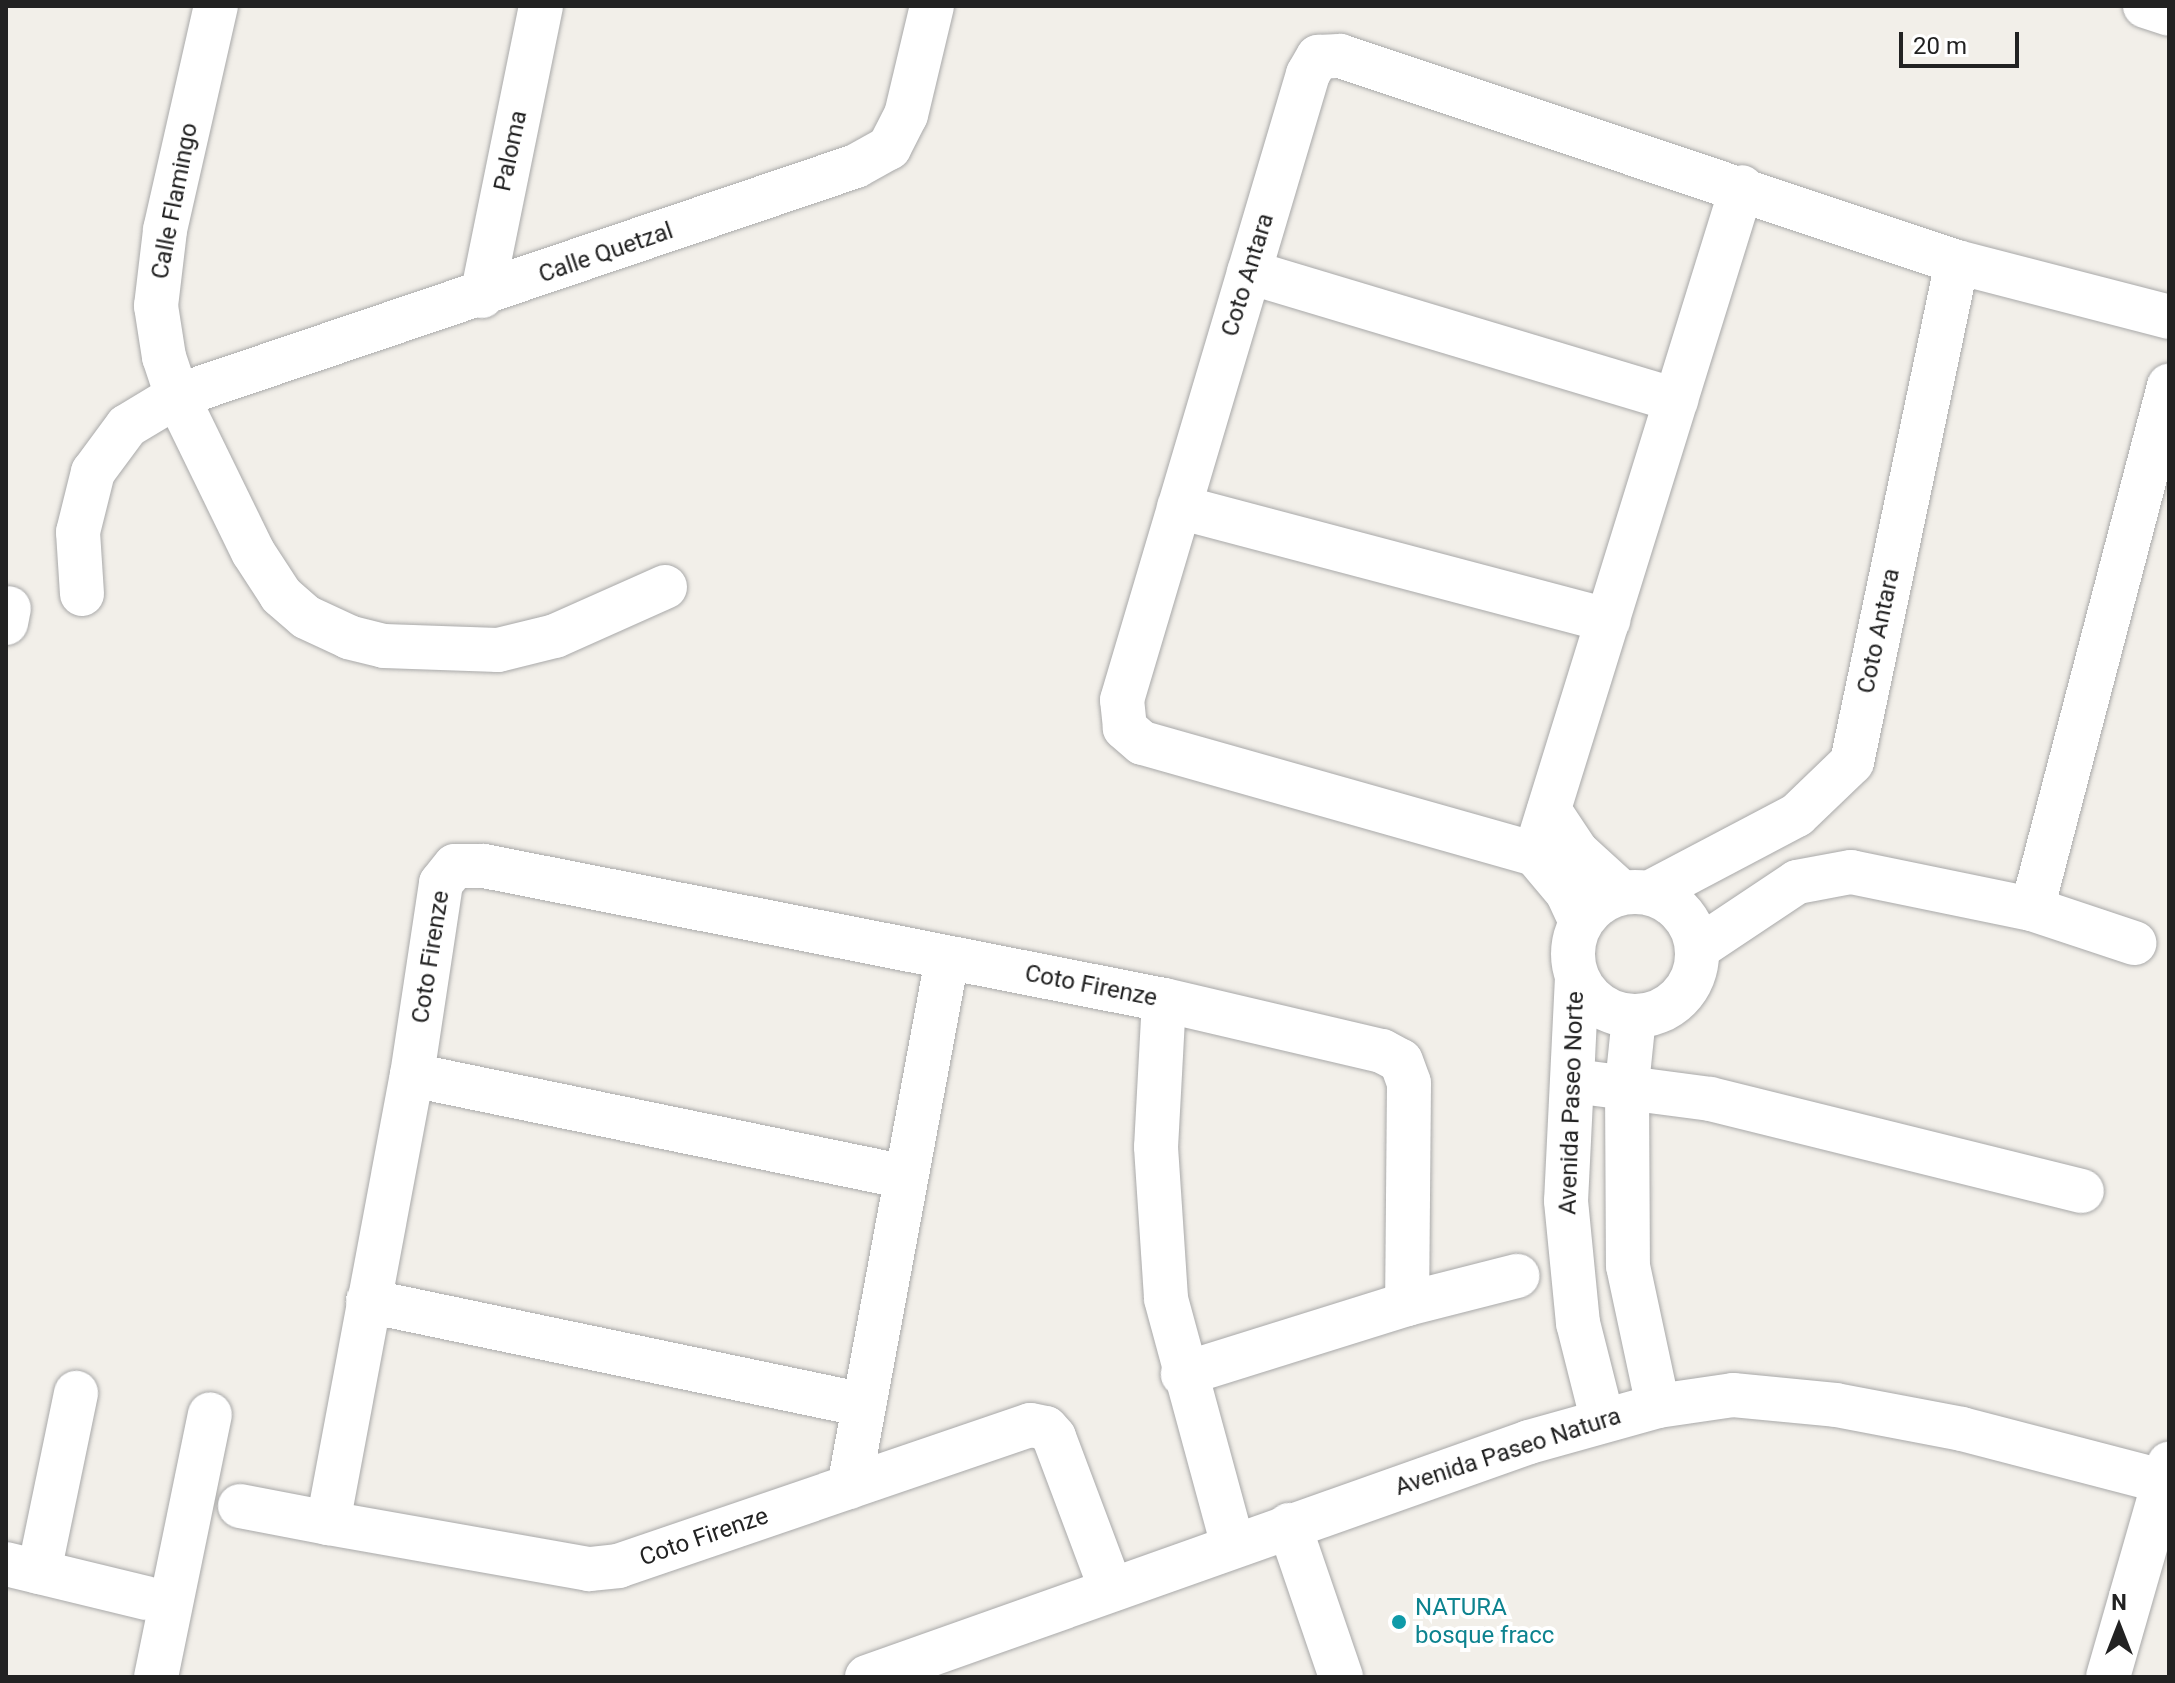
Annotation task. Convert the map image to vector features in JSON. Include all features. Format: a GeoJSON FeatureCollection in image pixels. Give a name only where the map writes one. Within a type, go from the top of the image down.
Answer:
{"type":"FeatureCollection","features":[{"type":"Feature","properties":{"kind":"street","name":"Calle Flamingo"},"geometry":{"type":"LineString","coordinates":[[216,6],[165,230],[156,306],[164,357],[177,396],[253,552],[281,595],[306,617],[349,637],[384,646],[498,650],[555,636],[665,587]]}},
{"type":"Feature","properties":{"kind":"street","name":"Paloma"},"geometry":{"type":"LineString","coordinates":[[482,296],[541,6]]}},
{"type":"Feature","properties":{"kind":"street","name":"Calle Quetzal"},"geometry":{"type":"LineString","coordinates":[[177,396],[482,296],[856,166],[889,148],[906,115],[932,6]]}},
{"type":"Feature","properties":{"kind":"street"},"geometry":{"type":"LineString","coordinates":[[2145,6],[2169,14]]}},
{"type":"Feature","properties":{"kind":"street","name":"Coto Antara"},"geometry":{"type":"LineString","coordinates":[[1535,854],[1142,743],[1125,728],[1122,700],[1308,74],[1318,57],[1340,56],[1742,187],[1957,262],[2169,317]]}},
{"type":"Feature","properties":{"kind":"street"},"geometry":{"type":"LineString","coordinates":[[1581,922],[1567,892],[1535,854],[1742,187]]}},
{"type":"Feature","properties":{"kind":"street","name":"Coto Antara"},"geometry":{"type":"LineString","coordinates":[[1635,893],[1797,815],[1852,762],[1957,262]]}},
{"type":"Feature","properties":{"kind":"street"},"geometry":{"type":"LineString","coordinates":[[1249,272],[1676,400]]}},
{"type":"Feature","properties":{"kind":"street"},"geometry":{"type":"LineString","coordinates":[[2032,909],[2169,386]]}},
{"type":"Feature","properties":{"kind":"street"},"geometry":{"type":"LineString","coordinates":[[82,594],[78,532],[93,472],[127,426],[177,396]]}},
{"type":"Feature","properties":{"kind":"street"},"geometry":{"type":"LineString","coordinates":[[1179,507],[1608,620]]}},
{"type":"Feature","properties":{"kind":"street"},"geometry":{"type":"LineString","coordinates":[[1549,810],[1577,852],[1635,893],[1682,912],[1698,948],[1696,969],[1681,996],[1655,1013],[1634,1017],[1594,1001],[1577,977],[1574,940],[1581,922],[1591,909],[1635,893]]}},
{"type":"Feature","properties":{"kind":"street","name":"Coto Firenze"},"geometry":{"type":"LineString","coordinates":[[1111,1589],[1060,1451],[1046,1428],[1030,1425],[619,1566],[589,1569],[328,1523],[412,1075],[441,883],[455,866],[484,866],[1164,1000],[1382,1051],[1401,1061],[1409,1083],[1407,1304]]}},
{"type":"Feature","properties":{"kind":"street"},"geometry":{"type":"LineString","coordinates":[[1698,948],[1797,882],[1831,874],[1871,872],[2032,909],[2134,943]]}},
{"type":"Feature","properties":{"kind":"street"},"geometry":{"type":"LineString","coordinates":[[849,1487],[947,959]]}},
{"type":"Feature","properties":{"kind":"street","name":"Avenida Paseo Norte"},"geometry":{"type":"LineString","coordinates":[[1577,977],[1566,1201],[1571,1270],[1602,1418]]}},
{"type":"Feature","properties":{"kind":"street"},"geometry":{"type":"LineString","coordinates":[[1164,1000],[1156,1147],[1166,1299],[1183,1374],[1233,1545]]}},
{"type":"Feature","properties":{"kind":"street"},"geometry":{"type":"LineString","coordinates":[[1634,1017],[1627,1085],[1628,1266],[1658,1406]]}},
{"type":"Feature","properties":{"kind":"street"},"geometry":{"type":"LineString","coordinates":[[412,1075],[906,1177]]}},
{"type":"Feature","properties":{"kind":"street"},"geometry":{"type":"LineString","coordinates":[[1574,1081],[1627,1085],[1710,1099],[2082,1191]]}},
{"type":"Feature","properties":{"kind":"street"},"geometry":{"type":"LineString","coordinates":[[1183,1374],[1407,1304],[1517,1276]]}},
{"type":"Feature","properties":{"kind":"street"},"geometry":{"type":"LineString","coordinates":[[368,1301],[864,1405]]}},
{"type":"Feature","properties":{"kind":"street"},"geometry":{"type":"LineString","coordinates":[[76,1393],[22,1568],[147,1598]]}},
{"type":"Feature","properties":{"kind":"street","name":"Avenida Paseo Natura"},"geometry":{"type":"LineString","coordinates":[[867,1677],[1289,1525],[1602,1418],[1658,1406],[1733,1395],[1836,1405],[1962,1429],[2168,1476]]}},
{"type":"Feature","properties":{"kind":"street"},"geometry":{"type":"LineString","coordinates":[[156,1677],[210,1414]]}},
{"type":"Feature","properties":{"kind":"street"},"geometry":{"type":"LineString","coordinates":[[2108,1677],[2120,1621],[2168,1476]]}},
{"type":"Feature","properties":{"kind":"street"},"geometry":{"type":"LineString","coordinates":[[240,1506],[328,1523]]}},
{"type":"Feature","properties":{"kind":"street"},"geometry":{"type":"LineString","coordinates":[[1289,1525],[1341,1677]]}},
{"type":"Feature","properties":{"kind":"place","name":"NATURA bosque fracc"},"geometry":{"type":"Point","coordinates":[1399,1622]}}]}
